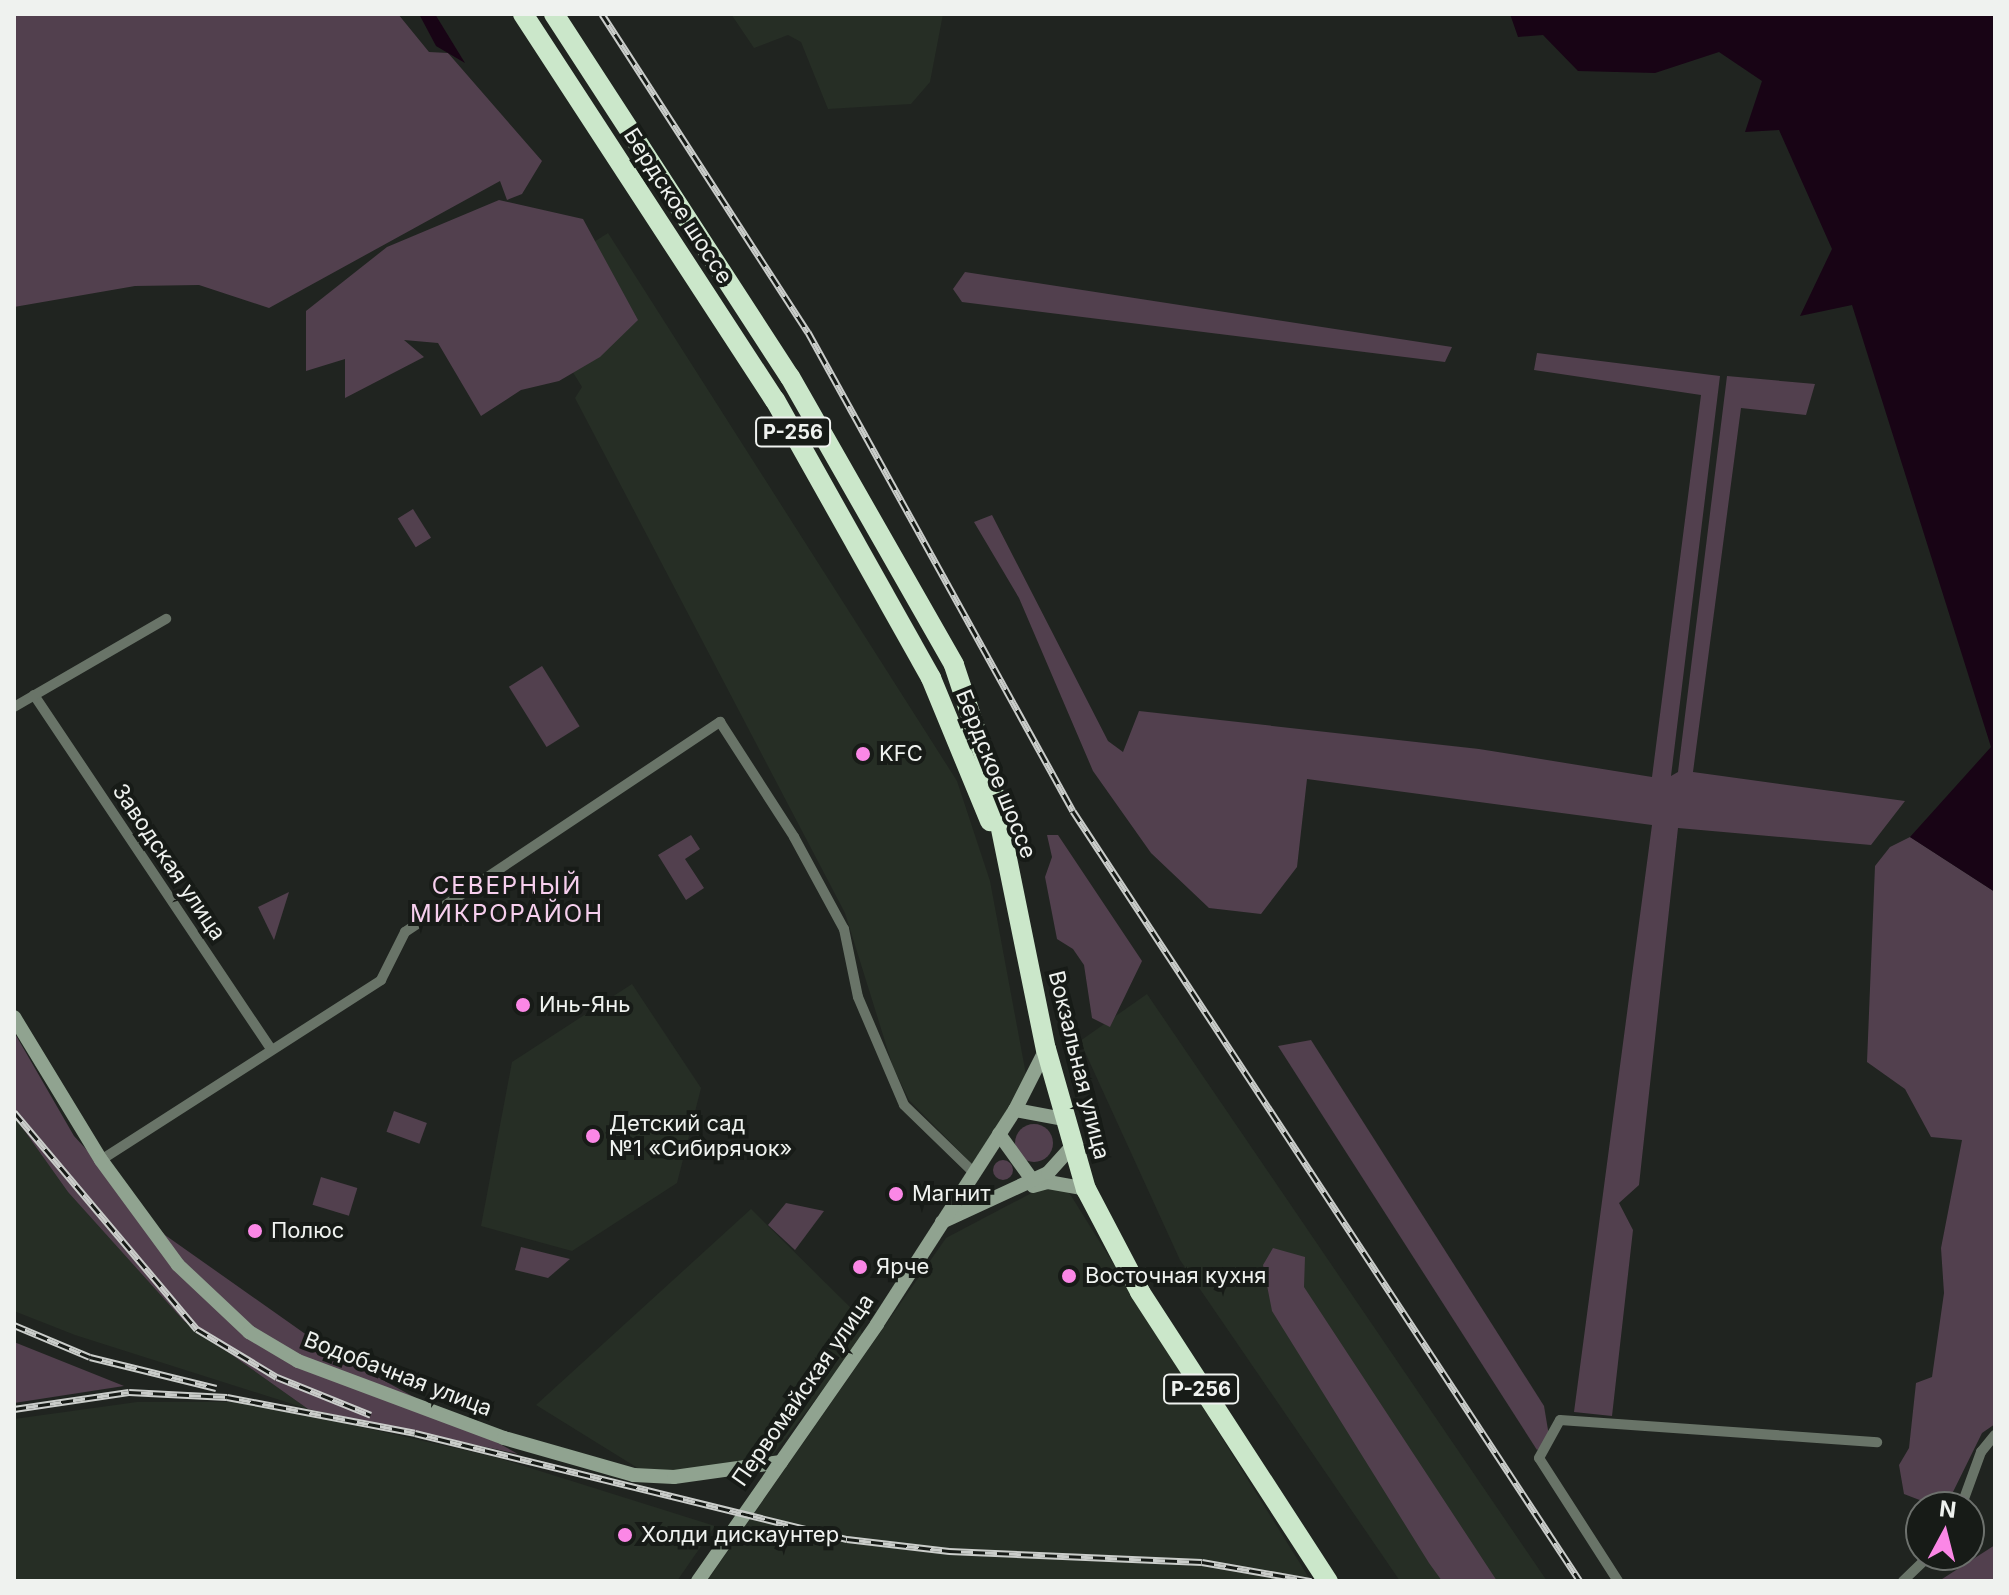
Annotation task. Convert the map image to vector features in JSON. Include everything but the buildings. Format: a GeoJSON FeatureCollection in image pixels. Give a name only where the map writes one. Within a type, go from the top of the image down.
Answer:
{"type":"FeatureCollection","features":[{"type":"Feature","properties":{"kind":"highway","name":"Бердское шоссе"},"geometry":{"type":"LineString","coordinates":[[523,14],[729,327],[845,523],[931,678],[1013,876]]}},
{"type":"Feature","properties":{"kind":"highway","name":"Бердское шоссе"},"geometry":{"type":"LineString","coordinates":[[554,14],[790,377],[929,616],[974,716],[1013,876]]}},
{"type":"Feature","properties":{"kind":"highway","name":"Вокзальная улица"},"geometry":{"type":"LineString","coordinates":[[1013,876],[1046,1049],[1086,1189],[1140,1292],[1328,1581]]}},
{"type":"Feature","properties":{"kind":"main road","name":"Водобачная улица"},"geometry":{"type":"LineString","coordinates":[[14,1017],[101,1160],[211,1301],[249,1332],[298,1361],[504,1438],[634,1475],[674,1477],[781,1462]]}},
{"type":"Feature","properties":{"kind":"main road","name":"Первомайская улица"},"geometry":{"type":"LineString","coordinates":[[698,1581],[942,1222],[972,1171],[1015,1110],[1046,1049]]}},
{"type":"Feature","properties":{"kind":"main road"},"geometry":{"type":"LineString","coordinates":[[1015,1110],[1064,1119]]}},
{"type":"Feature","properties":{"kind":"main road"},"geometry":{"type":"LineString","coordinates":[[999,1134],[1033,1181]]}},
{"type":"Feature","properties":{"kind":"main road"},"geometry":{"type":"LineString","coordinates":[[942,1222],[1033,1181],[1062,1162],[1072,1146]]}},
{"type":"Feature","properties":{"kind":"main road"},"geometry":{"type":"LineString","coordinates":[[1002,1195],[1048,1182],[1086,1189]]}},
{"type":"Feature","properties":{"kind":"street"},"geometry":{"type":"LineString","coordinates":[[14,707],[166,619]]}},
{"type":"Feature","properties":{"kind":"street","name":"Заводская улица"},"geometry":{"type":"LineString","coordinates":[[34,695],[272,1050]]}},
{"type":"Feature","properties":{"kind":"street"},"geometry":{"type":"LineString","coordinates":[[101,1160],[381,980],[405,932],[720,722],[794,837],[844,929],[858,997],[885,1072],[904,1105],[972,1171]]}},
{"type":"Feature","properties":{"kind":"street"},"geometry":{"type":"LineString","coordinates":[[1618,1581],[1539,1458],[1560,1420],[1877,1442]]}},
{"type":"Feature","properties":{"kind":"street"},"geometry":{"type":"LineString","coordinates":[[1967,1491],[1981,1452],[1995,1435]]}},
{"type":"Feature","properties":{"kind":"shaded area"},"geometry":{"type":"Polygon","coordinates":[[[14,14],[398,14],[429,52],[448,53],[542,161],[522,194],[507,200],[500,181],[269,308],[199,285],[135,286],[14,307],[14,14]]]}},
{"type":"Feature","properties":{"kind":"shaded area"},"geometry":{"type":"Polygon","coordinates":[[[419,14],[435,14],[465,63],[436,46],[419,14]]]}},
{"type":"Feature","properties":{"kind":"shaded area"},"geometry":{"type":"Polygon","coordinates":[[[731,14],[943,14],[930,82],[911,104],[828,109],[801,42],[788,35],[754,48],[731,14]]]}},
{"type":"Feature","properties":{"kind":"shaded area"},"geometry":{"type":"Polygon","coordinates":[[[1510,14],[1995,14],[1995,892],[1910,837],[1991,747],[1852,305],[1800,316],[1832,249],[1779,130],[1745,132],[1762,81],[1719,52],[1655,73],[1578,71],[1543,35],[1518,37],[1510,14]]]}},
{"type":"Feature","properties":{"kind":"shaded area"},"geometry":{"type":"Polygon","coordinates":[[[499,200],[583,219],[638,320],[600,357],[559,381],[521,390],[481,416],[438,343],[404,340],[424,357],[345,398],[345,359],[306,371],[306,311],[387,247],[499,200]]]}},
{"type":"Feature","properties":{"kind":"shaded area"},"geometry":{"type":"Polygon","coordinates":[[[608,233],[957,781],[990,881],[1027,1080],[972,1164],[909,1100],[893,1067],[845,913],[575,398],[582,387],[521,288],[608,233]]]}},
{"type":"Feature","properties":{"kind":"shaded area"},"geometry":{"type":"Polygon","coordinates":[[[965,272],[1452,347],[1445,362],[962,302],[953,289],[965,272]]]}},
{"type":"Feature","properties":{"kind":"shaded area"},"geometry":{"type":"Polygon","coordinates":[[[1537,353],[1720,376],[1671,776],[1678,772],[1727,376],[1815,384],[1806,415],[1741,408],[1693,772],[1905,801],[1871,845],[1678,828],[1639,1185],[1619,1203],[1633,1230],[1612,1416],[1574,1412],[1652,825],[1307,779],[1297,867],[1261,914],[1209,908],[1151,853],[1093,771],[1019,598],[974,522],[992,515],[1108,741],[1123,752],[1139,711],[1479,749],[1652,777],[1701,395],[1534,370],[1537,353]]]}},
{"type":"Feature","properties":{"kind":"shaded area"},"geometry":{"type":"Polygon","coordinates":[[[413,509],[431,538],[416,547],[398,519],[413,509]]]}},
{"type":"Feature","properties":{"kind":"shaded area"},"geometry":{"type":"Polygon","coordinates":[[[542,666],[580,726],[547,747],[509,687],[542,666]]]}},
{"type":"Feature","properties":{"kind":"shaded area"},"geometry":{"type":"Polygon","coordinates":[[[691,835],[700,849],[685,859],[704,888],[686,900],[658,855],[691,835]]]}},
{"type":"Feature","properties":{"kind":"shaded area"},"geometry":{"type":"Polygon","coordinates":[[[1047,835],[1058,835],[1142,961],[1110,1027],[1092,1018],[1084,965],[1073,949],[1057,939],[1045,877],[1052,857],[1047,835]]]}},
{"type":"Feature","properties":{"kind":"shaded area"},"geometry":{"type":"Polygon","coordinates":[[[1910,837],[1995,892],[1995,1424],[1982,1433],[1953,1491],[1905,1491],[1905,1494],[1899,1465],[1909,1448],[1916,1383],[1932,1377],[1944,1293],[1941,1248],[1962,1140],[1931,1137],[1905,1089],[1867,1062],[1875,866],[1890,847],[1910,837]]]}},
{"type":"Feature","properties":{"kind":"shaded area"},"geometry":{"type":"Polygon","coordinates":[[[289,892],[274,940],[258,907],[289,892]]]}},
{"type":"Feature","properties":{"kind":"shaded area","name":"Детский сад №1 «Сибирячок»"},"geometry":{"type":"Polygon","coordinates":[[[632,984],[701,1088],[677,1183],[572,1251],[481,1226],[512,1062],[632,984]]]}},
{"type":"Feature","properties":{"kind":"shaded area"},"geometry":{"type":"Polygon","coordinates":[[[1147,994],[1547,1581],[1400,1581],[1180,1260],[1080,1041],[1147,994]]]}},
{"type":"Feature","properties":{"kind":"shaded area"},"geometry":{"type":"Polygon","coordinates":[[[14,1032],[74,1136],[165,1235],[328,1350],[518,1454],[308,1409],[184,1321],[68,1192],[14,1116],[14,1032]]]}},
{"type":"Feature","properties":{"kind":"shaded area"},"geometry":{"type":"Polygon","coordinates":[[[1311,1040],[1544,1406],[1550,1442],[1537,1450],[1278,1046],[1311,1040]]]}},
{"type":"Feature","properties":{"kind":"shaded area"},"geometry":{"type":"Polygon","coordinates":[[[394,1111],[427,1123],[419,1144],[386,1132],[394,1111]]]}},
{"type":"Feature","properties":{"kind":"shaded area"},"geometry":{"type":"Polygon","coordinates":[[[14,1116],[68,1192],[184,1321],[308,1409],[75,1335],[14,1311],[14,1116]]]}},
{"type":"Feature","properties":{"kind":"shaded area"},"geometry":{"type":"Polygon","coordinates":[[[1034,1124],[1047,1130],[1053,1143],[1047,1156],[1034,1162],[1021,1156],[1015,1143],[1021,1130],[1034,1124]]]}},
{"type":"Feature","properties":{"kind":"shaded area"},"geometry":{"type":"Polygon","coordinates":[[[1003,1160],[1010,1163],[1013,1170],[1010,1177],[1003,1180],[996,1177],[993,1170],[996,1163],[1003,1160]]]}},
{"type":"Feature","properties":{"kind":"shaded area"},"geometry":{"type":"Polygon","coordinates":[[[321,1177],[357,1188],[349,1216],[313,1205],[321,1177]]]}},
{"type":"Feature","properties":{"kind":"shaded area"},"geometry":{"type":"Polygon","coordinates":[[[1060,1178],[1311,1581],[707,1581],[946,1238],[1060,1178]]]}},
{"type":"Feature","properties":{"kind":"shaded area"},"geometry":{"type":"Polygon","coordinates":[[[786,1203],[824,1211],[795,1250],[768,1225],[786,1203]]]}},
{"type":"Feature","properties":{"kind":"shaded area"},"geometry":{"type":"Polygon","coordinates":[[[751,1209],[855,1312],[863,1337],[773,1455],[657,1480],[536,1405],[751,1209]]]}},
{"type":"Feature","properties":{"kind":"shaded area"},"geometry":{"type":"Polygon","coordinates":[[[521,1247],[570,1259],[548,1278],[515,1270],[521,1247]]]}},
{"type":"Feature","properties":{"kind":"shaded area"},"geometry":{"type":"Polygon","coordinates":[[[1273,1248],[1305,1257],[1304,1287],[1497,1581],[1442,1581],[1429,1563],[1272,1311],[1263,1265],[1273,1248]]]}},
{"type":"Feature","properties":{"kind":"shaded area"},"geometry":{"type":"Polygon","coordinates":[[[14,1342],[124,1386],[14,1403],[14,1342]]]}},
{"type":"Feature","properties":{"kind":"shaded area"},"geometry":{"type":"Polygon","coordinates":[[[137,1402],[249,1402],[495,1457],[715,1526],[677,1581],[14,1581],[14,1419],[137,1402]]]}},
{"type":"Feature","properties":{"kind":"shaded area"},"geometry":{"type":"Polygon","coordinates":[[[1995,1545],[1995,1581],[1939,1581],[1955,1571],[1985,1571],[1985,1551],[1995,1545]]]}},
{"type":"Feature","properties":{"kind":"railway"},"geometry":{"type":"LineString","coordinates":[[602,14],[808,332],[1073,811],[1580,1581]]}},
{"type":"Feature","properties":{"kind":"railway"},"geometry":{"type":"LineString","coordinates":[[14,1112],[197,1329],[277,1377],[371,1415]]}},
{"type":"Feature","properties":{"kind":"railway"},"geometry":{"type":"LineString","coordinates":[[14,1325],[90,1357],[216,1388]]}},
{"type":"Feature","properties":{"kind":"railway"},"geometry":{"type":"LineString","coordinates":[[14,1409],[129,1392],[227,1397],[415,1433],[847,1539],[949,1551],[1202,1562],[1311,1581]]}},
{"type":"Feature","properties":{"kind":"place","name":"KFC"},"geometry":{"type":"Point","coordinates":[863,754]}},
{"type":"Feature","properties":{"kind":"place","name":"Инь-Янь"},"geometry":{"type":"Point","coordinates":[523,1005]}},
{"type":"Feature","properties":{"kind":"place","name":"Детский сад №1 «Сибирячок»"},"geometry":{"type":"Point","coordinates":[593,1136]}},
{"type":"Feature","properties":{"kind":"place","name":"Магнит"},"geometry":{"type":"Point","coordinates":[896,1194]}},
{"type":"Feature","properties":{"kind":"place","name":"Полюс"},"geometry":{"type":"Point","coordinates":[255,1231]}},
{"type":"Feature","properties":{"kind":"place","name":"Ярче"},"geometry":{"type":"Point","coordinates":[860,1267]}},
{"type":"Feature","properties":{"kind":"place","name":"Восточная кухня"},"geometry":{"type":"Point","coordinates":[1069,1276]}},
{"type":"Feature","properties":{"kind":"place","name":"Холди дискаунтер"},"geometry":{"type":"Point","coordinates":[625,1535]}},
{"type":"Feature","properties":{"kind":"district","name":"СЕВЕРНЫЙ МИКРОРАЙОН"},"geometry":{"type":"Point","coordinates":[507,900]}}]}
